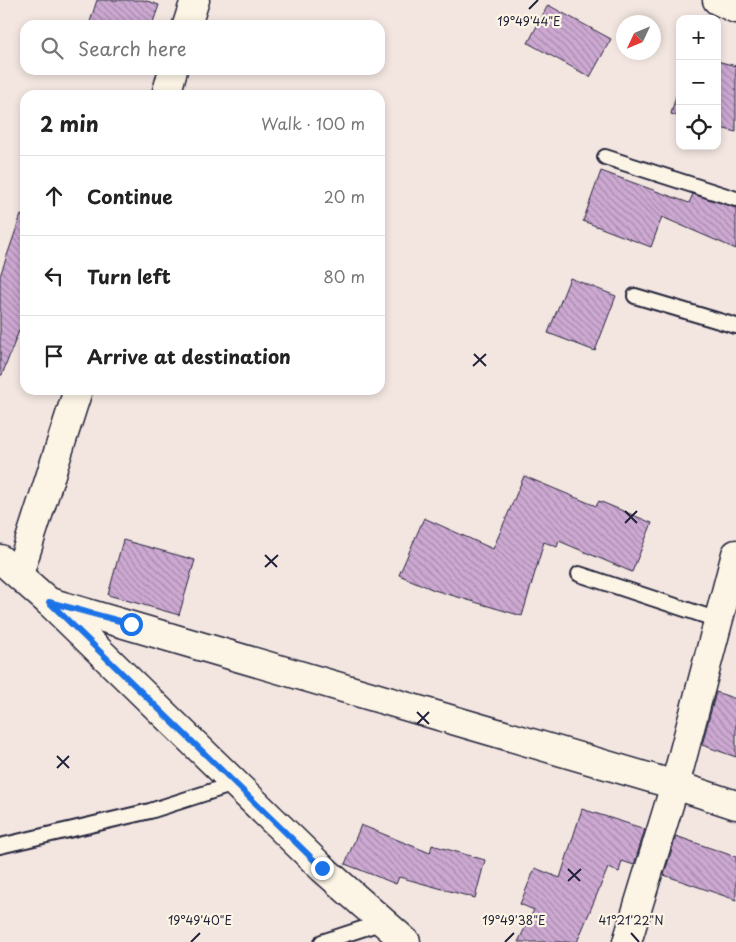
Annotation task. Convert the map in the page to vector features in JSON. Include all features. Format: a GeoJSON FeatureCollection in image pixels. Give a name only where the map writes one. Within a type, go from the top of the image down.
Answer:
{"type":"FeatureCollection","features":[{"type":"Feature","properties":{"kind":"street"},"geometry":{"type":"LineString","coordinates":[[189,20],[195,0]]}},
{"type":"Feature","properties":{"kind":"street"},"geometry":{"type":"LineString","coordinates":[[717,0],[736,9]]}},
{"type":"Feature","properties":{"kind":"street"},"geometry":{"type":"LineString","coordinates":[[167,90],[172,75]]}},
{"type":"Feature","properties":{"kind":"street"},"geometry":{"type":"LineString","coordinates":[[76,395],[6,570],[49,602],[322,868],[406,942]]}},
{"type":"Feature","properties":{"kind":"street"},"geometry":{"type":"LineString","coordinates":[[627,942],[675,784],[736,554]]}},
{"type":"Feature","properties":{"kind":"street"},"geometry":{"type":"LineString","coordinates":[[49,602],[675,784],[736,805]]}},
{"type":"Feature","properties":{"kind":"lane"},"geometry":{"type":"LineString","coordinates":[[605,157],[736,199]]}},
{"type":"Feature","properties":{"kind":"lane"},"geometry":{"type":"LineString","coordinates":[[635,296],[736,326]]}},
{"type":"Feature","properties":{"kind":"lane"},"geometry":{"type":"LineString","coordinates":[[579,574],[718,620]]}},
{"type":"Feature","properties":{"kind":"lane"},"geometry":{"type":"LineString","coordinates":[[0,846],[150,811],[234,784]]}},
{"type":"Feature","properties":{"kind":"lane"},"geometry":{"type":"LineString","coordinates":[[322,942],[383,922]]}},
{"type":"Feature","properties":{"kind":"building"},"geometry":{"type":"Polygon","coordinates":[[[97,0],[144,0],[159,5],[154,20],[91,20],[97,0]]]}},
{"type":"Feature","properties":{"kind":"building"},"geometry":{"type":"Polygon","coordinates":[[[548,5],[611,39],[590,77],[528,43],[548,5]]]}},
{"type":"Feature","properties":{"kind":"building"},"geometry":{"type":"Polygon","coordinates":[[[721,62],[736,66],[736,132],[721,128],[721,62]]]}},
{"type":"Feature","properties":{"kind":"building"},"geometry":{"type":"Polygon","coordinates":[[[676,96],[676,116],[671,114],[676,96]]]}},
{"type":"Feature","properties":{"kind":"building"},"geometry":{"type":"Polygon","coordinates":[[[601,171],[689,203],[693,194],[736,208],[736,249],[662,217],[651,247],[583,221],[601,171]]]}},
{"type":"Feature","properties":{"kind":"building"},"geometry":{"type":"Polygon","coordinates":[[[20,218],[20,328],[2,375],[0,375],[0,276],[20,218]]]}},
{"type":"Feature","properties":{"kind":"building"},"geometry":{"type":"Polygon","coordinates":[[[570,278],[616,296],[595,351],[548,333],[570,278]]]}},
{"type":"Feature","properties":{"kind":"building"},"geometry":{"type":"Polygon","coordinates":[[[524,476],[596,506],[599,501],[652,523],[632,572],[559,541],[557,547],[544,542],[522,616],[434,590],[399,575],[424,518],[493,549],[524,476]]]}},
{"type":"Feature","properties":{"kind":"building"},"geometry":{"type":"Polygon","coordinates":[[[123,540],[195,560],[179,615],[108,595],[123,540]]]}},
{"type":"Feature","properties":{"kind":"building"},"geometry":{"type":"Polygon","coordinates":[[[716,692],[736,699],[736,757],[702,745],[716,692]]]}},
{"type":"Feature","properties":{"kind":"building"},"geometry":{"type":"Polygon","coordinates":[[[582,809],[645,829],[634,865],[622,861],[619,872],[608,868],[577,942],[518,942],[534,910],[520,904],[535,868],[560,878],[582,809]]]}},
{"type":"Feature","properties":{"kind":"building"},"geometry":{"type":"Polygon","coordinates":[[[361,825],[430,853],[432,845],[485,860],[475,898],[399,877],[396,884],[345,864],[361,825]]]}},
{"type":"Feature","properties":{"kind":"building"},"geometry":{"type":"Polygon","coordinates":[[[676,836],[736,857],[736,900],[664,875],[676,836]]]}},
{"type":"Feature","properties":{"kind":"route"},"geometry":{"type":"LineString","coordinates":[[131,624],[49,602],[322,868]]}}]}
